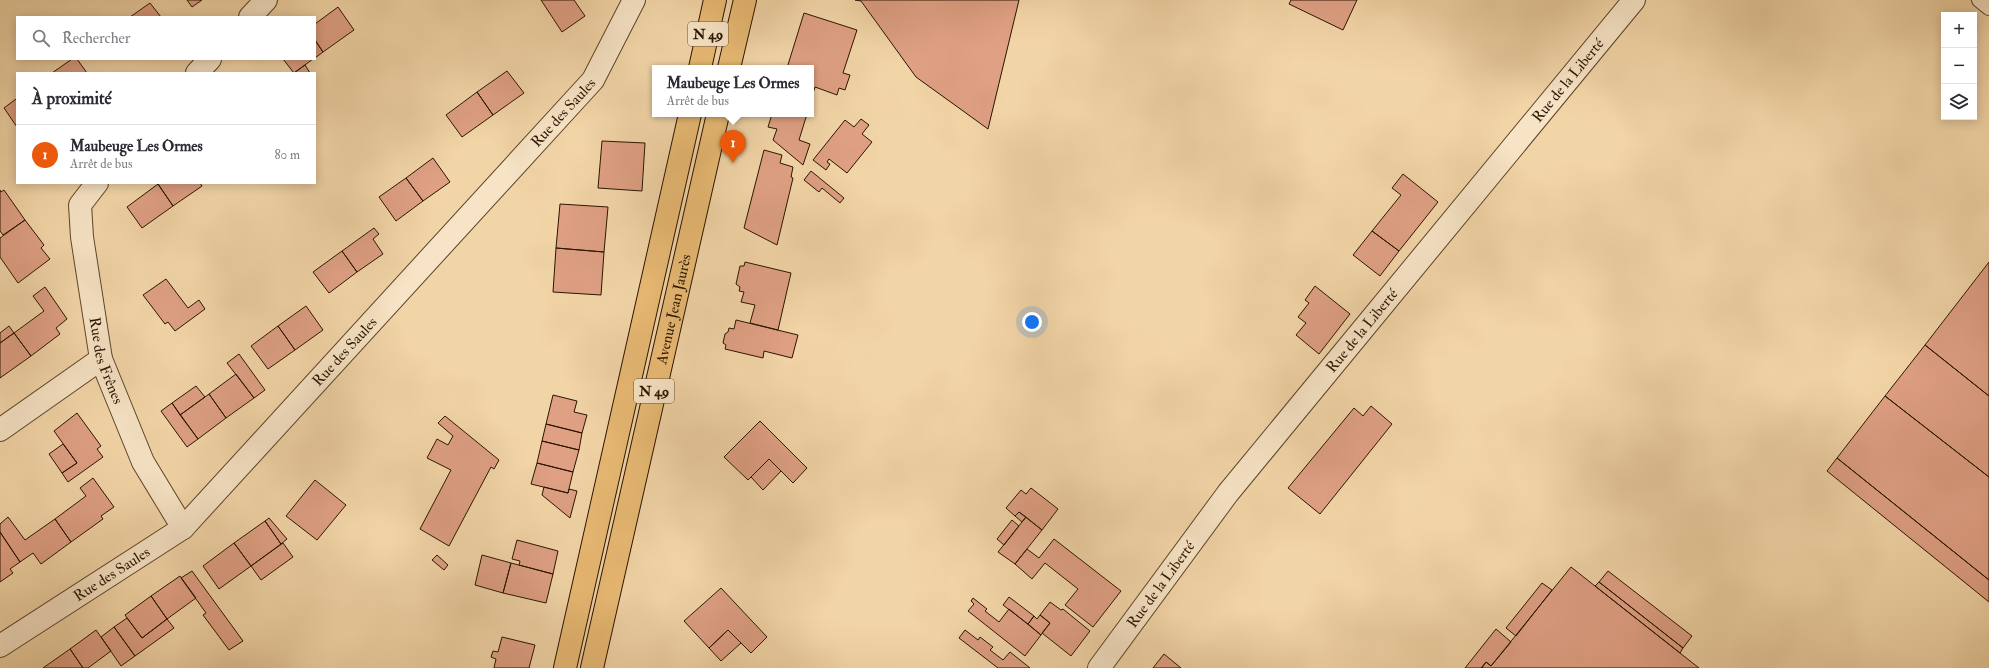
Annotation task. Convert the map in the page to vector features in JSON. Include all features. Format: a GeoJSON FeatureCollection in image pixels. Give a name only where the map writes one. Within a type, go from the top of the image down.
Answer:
{"type":"FeatureCollection","features":[{"type":"Feature","properties":{"kind":"main road","name":"N 49"},"geometry":{"type":"LineString","coordinates":[[701,65],[716,0]]}},
{"type":"Feature","properties":{"kind":"main road","name":"N 49"},"geometry":{"type":"LineString","coordinates":[[730,65],[744,0]]}},
{"type":"Feature","properties":{"kind":"main road","name":"Avenue Jean Jaurès"},"geometry":{"type":"LineString","coordinates":[[565,668],[689,117]]}},
{"type":"Feature","properties":{"kind":"main road","name":"Avenue Jean Jaurès"},"geometry":{"type":"LineString","coordinates":[[592,668],[717,117]]}},
{"type":"Feature","properties":{"kind":"street"},"geometry":{"type":"LineString","coordinates":[[251,16],[266,0]]}},
{"type":"Feature","properties":{"kind":"street","name":"Rue des Saules"},"geometry":{"type":"LineString","coordinates":[[0,646],[183,528],[593,80],[634,0]]}},
{"type":"Feature","properties":{"kind":"street","name":"Rue de la Liberté"},"geometry":{"type":"LineString","coordinates":[[1099,668],[1228,493],[1634,0]]}},
{"type":"Feature","properties":{"kind":"street"},"geometry":{"type":"LineString","coordinates":[[198,72],[209,60]]}},
{"type":"Feature","properties":{"kind":"street","name":"Rue des Frênes"},"geometry":{"type":"LineString","coordinates":[[96,184],[80,205],[82,237],[101,359],[143,462],[183,528]]}},
{"type":"Feature","properties":{"kind":"street"},"geometry":{"type":"LineString","coordinates":[[0,430],[101,359]]}},
{"type":"Feature","properties":{"kind":"lane"},"geometry":{"type":"LineString","coordinates":[[1978,0],[1989,8]]}},
{"type":"Feature","properties":{"kind":"building"},"geometry":{"type":"Polygon","coordinates":[[[187,0],[202,0],[192,7],[187,0]]]}},
{"type":"Feature","properties":{"kind":"building"},"geometry":{"type":"Polygon","coordinates":[[[541,0],[574,0],[585,16],[562,32],[541,0]]]}},
{"type":"Feature","properties":{"kind":"building"},"geometry":{"type":"Polygon","coordinates":[[[855,0],[1019,0],[988,129],[916,77],[861,1],[855,0]]]}},
{"type":"Feature","properties":{"kind":"building"},"geometry":{"type":"Polygon","coordinates":[[[1291,0],[1357,0],[1343,30],[1289,4],[1291,0]]]}},
{"type":"Feature","properties":{"kind":"building"},"geometry":{"type":"Polygon","coordinates":[[[150,3],[160,16],[131,16],[150,3]]]}},
{"type":"Feature","properties":{"kind":"building"},"geometry":{"type":"Polygon","coordinates":[[[338,7],[354,30],[323,52],[316,42],[316,23],[338,7]]]}},
{"type":"Feature","properties":{"kind":"building"},"geometry":{"type":"Polygon","coordinates":[[[804,13],[857,30],[843,73],[850,75],[845,90],[839,88],[837,95],[815,87],[814,90],[814,65],[788,65],[804,13]]]}},
{"type":"Feature","properties":{"kind":"building"},"geometry":{"type":"Polygon","coordinates":[[[316,42],[323,52],[316,57],[316,42]]]}},
{"type":"Feature","properties":{"kind":"building"},"geometry":{"type":"Polygon","coordinates":[[[71,60],[78,60],[86,72],[53,72],[71,60]]]}},
{"type":"Feature","properties":{"kind":"building"},"geometry":{"type":"Polygon","coordinates":[[[284,60],[312,60],[295,72],[293,72],[284,60]]]}},
{"type":"Feature","properties":{"kind":"building"},"geometry":{"type":"Polygon","coordinates":[[[305,65],[309,72],[295,72],[305,65]]]}},
{"type":"Feature","properties":{"kind":"building"},"geometry":{"type":"Polygon","coordinates":[[[507,71],[524,93],[493,115],[477,92],[507,71]]]}},
{"type":"Feature","properties":{"kind":"building"},"geometry":{"type":"Polygon","coordinates":[[[477,92],[493,115],[462,137],[446,115],[477,92]]]}},
{"type":"Feature","properties":{"kind":"building"},"geometry":{"type":"Polygon","coordinates":[[[16,99],[16,126],[4,108],[16,99]]]}},
{"type":"Feature","properties":{"kind":"building"},"geometry":{"type":"Polygon","coordinates":[[[771,117],[806,117],[799,140],[810,144],[803,165],[773,140],[777,129],[768,127],[771,117]]]}},
{"type":"Feature","properties":{"kind":"building"},"geometry":{"type":"Polygon","coordinates":[[[861,119],[869,125],[862,134],[872,142],[847,173],[829,159],[827,162],[830,164],[826,170],[813,160],[845,120],[854,127],[861,119]]]}},
{"type":"Feature","properties":{"kind":"building"},"geometry":{"type":"Polygon","coordinates":[[[602,141],[645,143],[642,191],[598,188],[602,141]]]}},
{"type":"Feature","properties":{"kind":"building"},"geometry":{"type":"Polygon","coordinates":[[[764,150],[782,155],[780,163],[793,167],[791,177],[793,178],[777,245],[744,228],[764,150]]]}},
{"type":"Feature","properties":{"kind":"building"},"geometry":{"type":"Polygon","coordinates":[[[433,158],[450,182],[423,201],[406,178],[433,158]]]}},
{"type":"Feature","properties":{"kind":"building"},"geometry":{"type":"Polygon","coordinates":[[[811,171],[844,198],[840,203],[822,188],[819,192],[804,180],[811,171]]]}},
{"type":"Feature","properties":{"kind":"building"},"geometry":{"type":"Polygon","coordinates":[[[1403,174],[1438,202],[1399,251],[1372,231],[1401,195],[1392,188],[1403,174]]]}},
{"type":"Feature","properties":{"kind":"building"},"geometry":{"type":"Polygon","coordinates":[[[406,178],[423,201],[396,221],[379,197],[406,178]]]}},
{"type":"Feature","properties":{"kind":"building"},"geometry":{"type":"Polygon","coordinates":[[[158,184],[201,184],[202,186],[173,206],[158,184]]]}},
{"type":"Feature","properties":{"kind":"building"},"geometry":{"type":"Polygon","coordinates":[[[158,184],[173,206],[142,228],[127,207],[158,184]]]}},
{"type":"Feature","properties":{"kind":"building"},"geometry":{"type":"Polygon","coordinates":[[[0,190],[1,192],[4,190],[25,220],[3,235],[0,231],[0,190]]]}},
{"type":"Feature","properties":{"kind":"building"},"geometry":{"type":"Polygon","coordinates":[[[560,204],[608,207],[604,252],[556,248],[560,204]]]}},
{"type":"Feature","properties":{"kind":"building"},"geometry":{"type":"Polygon","coordinates":[[[25,220],[44,245],[41,248],[50,259],[18,283],[0,257],[0,238],[25,220]]]}},
{"type":"Feature","properties":{"kind":"building"},"geometry":{"type":"Polygon","coordinates":[[[374,228],[379,234],[373,239],[383,254],[357,272],[342,251],[374,228]]]}},
{"type":"Feature","properties":{"kind":"building"},"geometry":{"type":"Polygon","coordinates":[[[1372,231],[1399,251],[1380,276],[1353,255],[1372,231]]]}},
{"type":"Feature","properties":{"kind":"building"},"geometry":{"type":"Polygon","coordinates":[[[556,248],[604,252],[601,295],[553,292],[556,248]]]}},
{"type":"Feature","properties":{"kind":"building"},"geometry":{"type":"Polygon","coordinates":[[[342,251],[357,272],[329,293],[313,272],[342,251]]]}},
{"type":"Feature","properties":{"kind":"building"},"geometry":{"type":"Polygon","coordinates":[[[745,262],[791,273],[778,330],[750,323],[755,305],[741,302],[744,292],[739,291],[740,287],[736,284],[740,266],[744,266],[745,262]]]}},
{"type":"Feature","properties":{"kind":"building"},"geometry":{"type":"Polygon","coordinates":[[[1989,262],[1989,396],[1925,345],[1989,262]]]}},
{"type":"Feature","properties":{"kind":"building"},"geometry":{"type":"Polygon","coordinates":[[[166,279],[188,308],[199,300],[205,309],[175,331],[168,322],[165,324],[143,295],[166,279]]]}},
{"type":"Feature","properties":{"kind":"building"},"geometry":{"type":"Polygon","coordinates":[[[1315,286],[1350,314],[1319,354],[1296,335],[1306,323],[1298,317],[1309,303],[1305,300],[1315,286]]]}},
{"type":"Feature","properties":{"kind":"building"},"geometry":{"type":"Polygon","coordinates":[[[45,287],[67,319],[56,328],[60,334],[31,356],[14,333],[44,311],[33,296],[45,287]]]}},
{"type":"Feature","properties":{"kind":"building"},"geometry":{"type":"Polygon","coordinates":[[[306,306],[323,330],[295,350],[278,326],[306,306]]]}},
{"type":"Feature","properties":{"kind":"building"},"geometry":{"type":"Polygon","coordinates":[[[736,320],[798,335],[792,358],[764,351],[763,358],[725,349],[726,345],[723,343],[725,334],[728,332],[729,328],[734,329],[736,320]]]}},
{"type":"Feature","properties":{"kind":"building"},"geometry":{"type":"Polygon","coordinates":[[[9,326],[14,333],[0,343],[0,333],[9,326]]]}},
{"type":"Feature","properties":{"kind":"building"},"geometry":{"type":"Polygon","coordinates":[[[278,326],[295,350],[268,369],[251,346],[278,326]]]}},
{"type":"Feature","properties":{"kind":"building"},"geometry":{"type":"Polygon","coordinates":[[[14,333],[31,356],[0,378],[0,343],[14,333]]]}},
{"type":"Feature","properties":{"kind":"building"},"geometry":{"type":"Polygon","coordinates":[[[1925,345],[1989,396],[1989,477],[1885,396],[1925,345]]]}},
{"type":"Feature","properties":{"kind":"building"},"geometry":{"type":"Polygon","coordinates":[[[239,354],[265,390],[254,398],[227,363],[239,354]]]}},
{"type":"Feature","properties":{"kind":"building"},"geometry":{"type":"Polygon","coordinates":[[[236,374],[254,398],[226,418],[209,394],[236,374]]]}},
{"type":"Feature","properties":{"kind":"building"},"geometry":{"type":"Polygon","coordinates":[[[196,386],[205,397],[180,415],[172,403],[196,386]]]}},
{"type":"Feature","properties":{"kind":"building"},"geometry":{"type":"Polygon","coordinates":[[[209,394],[226,418],[198,439],[180,415],[209,394]]]}},
{"type":"Feature","properties":{"kind":"building"},"geometry":{"type":"Polygon","coordinates":[[[553,395],[577,401],[574,412],[587,415],[582,433],[546,424],[553,395]]]}},
{"type":"Feature","properties":{"kind":"building"},"geometry":{"type":"Polygon","coordinates":[[[1885,396],[1989,477],[1989,580],[1837,458],[1885,396]]]}},
{"type":"Feature","properties":{"kind":"building"},"geometry":{"type":"Polygon","coordinates":[[[172,403],[198,439],[187,447],[161,411],[172,403]]]}},
{"type":"Feature","properties":{"kind":"building"},"geometry":{"type":"Polygon","coordinates":[[[1371,406],[1392,424],[1320,514],[1288,488],[1354,408],[1363,416],[1371,406]]]}},
{"type":"Feature","properties":{"kind":"building"},"geometry":{"type":"Polygon","coordinates":[[[77,413],[101,446],[97,449],[103,457],[68,482],[62,473],[77,463],[54,431],[77,413]]]}},
{"type":"Feature","properties":{"kind":"building"},"geometry":{"type":"Polygon","coordinates":[[[445,416],[499,460],[494,469],[491,467],[449,546],[420,529],[451,470],[427,458],[437,439],[448,445],[453,436],[438,423],[445,416]]]}},
{"type":"Feature","properties":{"kind":"building"},"geometry":{"type":"Polygon","coordinates":[[[760,421],[807,468],[793,483],[769,459],[748,480],[724,457],[760,421]]]}},
{"type":"Feature","properties":{"kind":"building"},"geometry":{"type":"Polygon","coordinates":[[[546,424],[582,433],[579,450],[542,441],[546,424]]]}},
{"type":"Feature","properties":{"kind":"building"},"geometry":{"type":"Polygon","coordinates":[[[542,441],[579,450],[573,472],[537,463],[542,441]]]}},
{"type":"Feature","properties":{"kind":"building"},"geometry":{"type":"Polygon","coordinates":[[[63,444],[77,463],[62,473],[49,454],[63,444]]]}},
{"type":"Feature","properties":{"kind":"building"},"geometry":{"type":"Polygon","coordinates":[[[1837,458],[1989,580],[1989,602],[1827,471],[1837,458]]]}},
{"type":"Feature","properties":{"kind":"building"},"geometry":{"type":"Polygon","coordinates":[[[769,459],[781,471],[763,490],[751,477],[769,459]]]}},
{"type":"Feature","properties":{"kind":"building"},"geometry":{"type":"Polygon","coordinates":[[[537,463],[573,472],[568,493],[531,484],[537,463]]]}},
{"type":"Feature","properties":{"kind":"building"},"geometry":{"type":"Polygon","coordinates":[[[93,478],[114,507],[101,516],[103,519],[71,542],[55,519],[86,496],[80,488],[93,478]]]}},
{"type":"Feature","properties":{"kind":"building"},"geometry":{"type":"Polygon","coordinates":[[[315,480],[346,505],[317,540],[286,516],[315,480]]]}},
{"type":"Feature","properties":{"kind":"building"},"geometry":{"type":"Polygon","coordinates":[[[544,487],[568,493],[569,489],[577,491],[570,518],[542,495],[544,487]]]}},
{"type":"Feature","properties":{"kind":"building"},"geometry":{"type":"Polygon","coordinates":[[[1031,488],[1058,509],[1042,530],[1019,512],[1015,516],[1006,508],[1021,490],[1026,494],[1031,488]]]}},
{"type":"Feature","properties":{"kind":"building"},"geometry":{"type":"Polygon","coordinates":[[[1019,512],[1026,517],[1022,522],[1015,516],[1019,512]]]}},
{"type":"Feature","properties":{"kind":"building"},"geometry":{"type":"Polygon","coordinates":[[[8,517],[25,540],[55,519],[71,542],[41,564],[33,553],[20,562],[0,532],[0,524],[8,517]]]}},
{"type":"Feature","properties":{"kind":"building"},"geometry":{"type":"Polygon","coordinates":[[[1026,517],[1042,530],[1015,564],[998,552],[1026,517]]]}},
{"type":"Feature","properties":{"kind":"building"},"geometry":{"type":"Polygon","coordinates":[[[269,518],[287,539],[281,544],[265,521],[269,518]]]}},
{"type":"Feature","properties":{"kind":"building"},"geometry":{"type":"Polygon","coordinates":[[[1012,520],[1019,526],[1004,545],[997,539],[1012,520]]]}},
{"type":"Feature","properties":{"kind":"building"},"geometry":{"type":"Polygon","coordinates":[[[265,521],[281,544],[251,566],[234,543],[265,521]]]}},
{"type":"Feature","properties":{"kind":"building"},"geometry":{"type":"Polygon","coordinates":[[[0,532],[20,562],[10,569],[13,573],[0,582],[0,532]]]}},
{"type":"Feature","properties":{"kind":"building"},"geometry":{"type":"Polygon","coordinates":[[[1054,539],[1121,591],[1093,627],[1065,605],[1078,589],[1045,563],[1032,579],[1015,564],[1027,549],[1039,558],[1054,539]]]}},
{"type":"Feature","properties":{"kind":"building"},"geometry":{"type":"Polygon","coordinates":[[[517,540],[558,551],[553,574],[519,565],[520,561],[512,559],[517,540]]]}},
{"type":"Feature","properties":{"kind":"building"},"geometry":{"type":"Polygon","coordinates":[[[234,543],[251,566],[219,589],[203,566],[234,543]]]}},
{"type":"Feature","properties":{"kind":"building"},"geometry":{"type":"Polygon","coordinates":[[[283,543],[293,557],[261,580],[251,566],[283,543]]]}},
{"type":"Feature","properties":{"kind":"building"},"geometry":{"type":"Polygon","coordinates":[[[437,555],[448,565],[444,570],[432,560],[437,555]]]}},
{"type":"Feature","properties":{"kind":"building"},"geometry":{"type":"Polygon","coordinates":[[[482,555],[511,563],[503,593],[475,585],[482,555]]]}},
{"type":"Feature","properties":{"kind":"building"},"geometry":{"type":"Polygon","coordinates":[[[511,563],[553,574],[546,603],[503,593],[511,563]]]}},
{"type":"Feature","properties":{"kind":"building"},"geometry":{"type":"Polygon","coordinates":[[[1571,567],[1699,668],[1481,668],[1486,662],[1491,666],[1571,567]]]}},
{"type":"Feature","properties":{"kind":"building"},"geometry":{"type":"Polygon","coordinates":[[[192,571],[243,641],[229,650],[203,615],[206,613],[181,578],[192,571]]]}},
{"type":"Feature","properties":{"kind":"building"},"geometry":{"type":"Polygon","coordinates":[[[1608,571],[1692,636],[1683,648],[1599,582],[1608,571]]]}},
{"type":"Feature","properties":{"kind":"building"},"geometry":{"type":"Polygon","coordinates":[[[180,576],[196,598],[167,619],[151,596],[180,576]]]}},
{"type":"Feature","properties":{"kind":"building"},"geometry":{"type":"Polygon","coordinates":[[[1599,582],[1683,648],[1680,653],[1595,586],[1599,582]]]}},
{"type":"Feature","properties":{"kind":"building"},"geometry":{"type":"Polygon","coordinates":[[[1542,583],[1552,590],[1516,636],[1506,628],[1542,583]]]}},
{"type":"Feature","properties":{"kind":"building"},"geometry":{"type":"Polygon","coordinates":[[[721,588],[767,637],[751,653],[728,630],[709,648],[684,621],[721,588]]]}},
{"type":"Feature","properties":{"kind":"building"},"geometry":{"type":"Polygon","coordinates":[[[151,596],[167,619],[142,638],[125,615],[151,596]]]}},
{"type":"Feature","properties":{"kind":"building"},"geometry":{"type":"Polygon","coordinates":[[[1009,597],[1034,616],[1028,624],[1003,605],[1009,597]]]}},
{"type":"Feature","properties":{"kind":"building"},"geometry":{"type":"Polygon","coordinates":[[[973,598],[987,609],[985,611],[999,622],[1009,609],[1041,635],[1025,656],[968,611],[974,604],[971,601],[973,598]]]}},
{"type":"Feature","properties":{"kind":"building"},"geometry":{"type":"Polygon","coordinates":[[[1050,602],[1061,610],[1063,609],[1090,631],[1071,656],[1042,633],[1050,623],[1040,615],[1050,602]]]}},
{"type":"Feature","properties":{"kind":"building"},"geometry":{"type":"Polygon","coordinates":[[[1040,615],[1050,623],[1041,635],[1028,624],[1034,616],[1037,619],[1040,615]]]}},
{"type":"Feature","properties":{"kind":"building"},"geometry":{"type":"Polygon","coordinates":[[[127,618],[142,638],[167,619],[174,628],[135,656],[114,627],[127,618]]]}},
{"type":"Feature","properties":{"kind":"building"},"geometry":{"type":"Polygon","coordinates":[[[114,627],[135,656],[121,666],[101,637],[114,627]]]}},
{"type":"Feature","properties":{"kind":"building"},"geometry":{"type":"Polygon","coordinates":[[[1496,629],[1511,642],[1491,666],[1486,662],[1482,668],[1465,668],[1496,629]]]}},
{"type":"Feature","properties":{"kind":"building"},"geometry":{"type":"Polygon","coordinates":[[[96,630],[111,651],[88,668],[83,668],[70,649],[96,630]]]}},
{"type":"Feature","properties":{"kind":"building"},"geometry":{"type":"Polygon","coordinates":[[[728,630],[741,643],[721,661],[709,648],[728,630]]]}},
{"type":"Feature","properties":{"kind":"building"},"geometry":{"type":"Polygon","coordinates":[[[965,630],[978,640],[980,637],[993,647],[990,650],[1003,660],[1010,652],[1030,668],[998,668],[959,638],[965,630]]]}},
{"type":"Feature","properties":{"kind":"building"},"geometry":{"type":"Polygon","coordinates":[[[502,637],[535,645],[529,668],[494,668],[496,659],[491,657],[493,651],[498,652],[502,637]]]}},
{"type":"Feature","properties":{"kind":"building"},"geometry":{"type":"Polygon","coordinates":[[[70,649],[83,668],[43,668],[70,649]]]}},
{"type":"Feature","properties":{"kind":"building"},"geometry":{"type":"Polygon","coordinates":[[[1164,654],[1181,668],[1153,668],[1164,654]]]}},
{"type":"Feature","properties":{"kind":"place","name":"Maubeuge Les Ormes"},"geometry":{"type":"Point","coordinates":[733,163]}}]}
